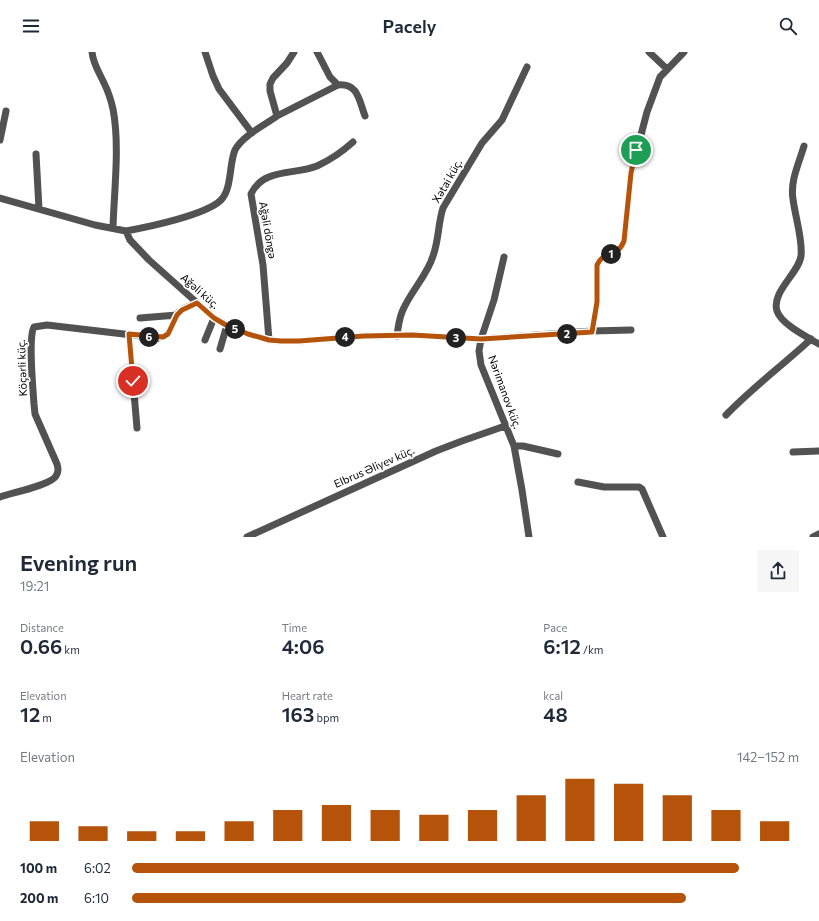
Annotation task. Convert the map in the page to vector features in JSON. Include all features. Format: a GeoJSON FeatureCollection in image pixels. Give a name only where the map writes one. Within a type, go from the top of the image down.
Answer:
{"type":"FeatureCollection","features":[{"type":"Feature","properties":{"kind":"street"},"geometry":{"type":"LineString","coordinates":[[92,52],[94,63],[111,99],[113,111],[116,146],[113,228]]}},
{"type":"Feature","properties":{"kind":"street"},"geometry":{"type":"LineString","coordinates":[[205,52],[219,89],[252,133]]}},
{"type":"Feature","properties":{"kind":"street"},"geometry":{"type":"LineString","coordinates":[[277,116],[270,92],[270,84],[272,78],[287,63],[294,52]]}},
{"type":"Feature","properties":{"kind":"street"},"geometry":{"type":"LineString","coordinates":[[317,52],[330,77],[338,85]]}},
{"type":"Feature","properties":{"kind":"street"},"geometry":{"type":"LineString","coordinates":[[649,52],[667,69]]}},
{"type":"Feature","properties":{"kind":"street"},"geometry":{"type":"LineString","coordinates":[[592,332],[597,302],[598,260],[622,248],[631,173],[646,112],[660,77],[684,52]]}},
{"type":"Feature","properties":{"kind":"street","name":"Xətai küç."},"geometry":{"type":"LineString","coordinates":[[397,336],[398,322],[402,310],[429,267],[434,255],[443,208],[482,143],[502,120],[526,67]]}},
{"type":"Feature","properties":{"kind":"street"},"geometry":{"type":"LineString","coordinates":[[0,198],[95,225],[126,231],[155,225],[202,210],[221,200],[225,194],[235,151],[240,143],[277,116],[338,85],[346,84],[351,86],[355,91],[365,116]]}},
{"type":"Feature","properties":{"kind":"street"},"geometry":{"type":"LineString","coordinates":[[0,140],[6,111]]}},
{"type":"Feature","properties":{"kind":"street","name":"Ağəli döngə"},"geometry":{"type":"LineString","coordinates":[[269,340],[263,265],[251,194],[255,186],[261,181],[273,176],[316,166],[345,149],[353,142]]}},
{"type":"Feature","properties":{"kind":"street"},"geometry":{"type":"LineString","coordinates":[[804,146],[792,188],[792,198],[801,249],[801,258],[779,295],[776,306],[777,312],[794,329],[819,344]]}},
{"type":"Feature","properties":{"kind":"street"},"geometry":{"type":"LineString","coordinates":[[36,154],[39,209]]}},
{"type":"Feature","properties":{"kind":"street","name":"Ağəli küç."},"geometry":{"type":"LineString","coordinates":[[126,231],[135,247],[214,318],[226,325],[248,334],[269,340],[299,341],[345,337],[397,336],[481,339]]}},
{"type":"Feature","properties":{"kind":"street"},"geometry":{"type":"LineString","coordinates":[[481,339],[494,300],[504,257]]}},
{"type":"Feature","properties":{"kind":"street"},"geometry":{"type":"LineString","coordinates":[[140,318],[177,315],[182,310],[197,303]]}},
{"type":"Feature","properties":{"kind":"street","name":"Köçərli küç."},"geometry":{"type":"LineString","coordinates":[[0,497],[49,482],[56,477],[59,470],[36,414],[34,404],[31,341],[32,330],[34,327],[47,325],[163,337],[168,334],[177,315]]}},
{"type":"Feature","properties":{"kind":"street"},"geometry":{"type":"LineString","coordinates":[[205,340],[214,318]]}},
{"type":"Feature","properties":{"kind":"street"},"geometry":{"type":"LineString","coordinates":[[220,349],[226,325]]}},
{"type":"Feature","properties":{"kind":"street","name":"Nərimanov küç."},"geometry":{"type":"LineString","coordinates":[[529,537],[514,446],[481,365],[479,351],[481,339],[631,330]]}},
{"type":"Feature","properties":{"kind":"street"},"geometry":{"type":"LineString","coordinates":[[129,334],[137,428]]}},
{"type":"Feature","properties":{"kind":"street"},"geometry":{"type":"LineString","coordinates":[[726,415],[756,386],[783,365],[811,340]]}},
{"type":"Feature","properties":{"kind":"street","name":"Elbrus Əliyev küç."},"geometry":{"type":"LineString","coordinates":[[247,537],[256,535],[436,451],[505,426]]}},
{"type":"Feature","properties":{"kind":"street"},"geometry":{"type":"LineString","coordinates":[[514,446],[523,446],[558,454]]}},
{"type":"Feature","properties":{"kind":"street"},"geometry":{"type":"LineString","coordinates":[[793,452],[819,451]]}},
{"type":"Feature","properties":{"kind":"street"},"geometry":{"type":"LineString","coordinates":[[578,482],[604,487],[640,487],[663,537]]}},
{"type":"Feature","properties":{"kind":"street"},"geometry":{"type":"LineString","coordinates":[[813,537],[819,534]]}},
{"type":"Feature","properties":{"kind":"route"},"geometry":{"type":"LineString","coordinates":[[133,381],[129,334],[158,338],[163,337],[168,334],[177,315],[182,310],[197,303],[214,318],[226,325],[248,334],[269,340],[281,341],[412,335],[481,339],[592,332],[597,302],[598,260],[622,248],[631,173],[636,150]]}}]}
